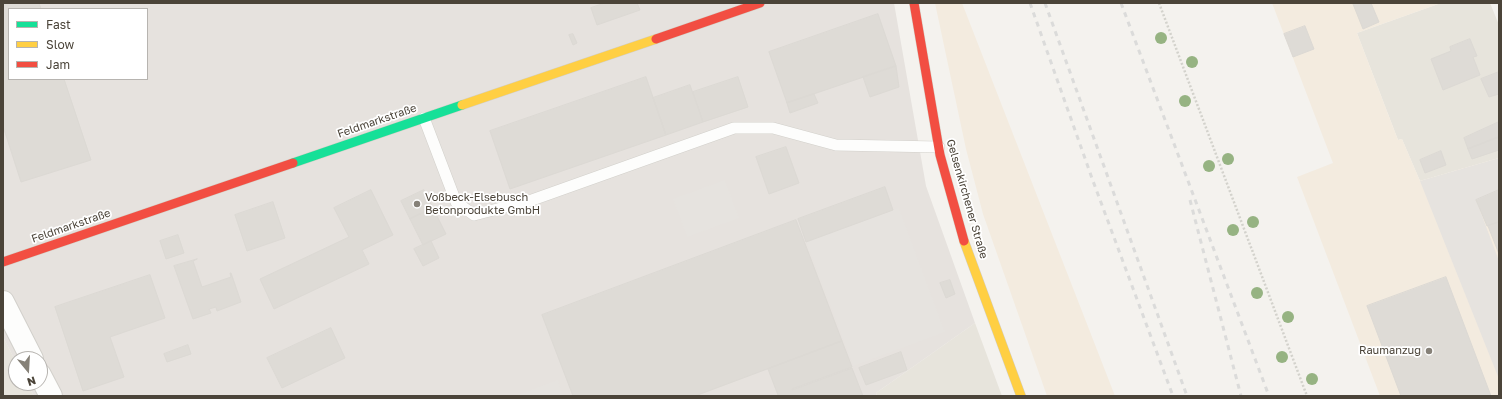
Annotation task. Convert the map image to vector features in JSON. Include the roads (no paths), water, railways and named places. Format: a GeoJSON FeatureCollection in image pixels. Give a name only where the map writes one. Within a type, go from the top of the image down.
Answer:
{"type":"FeatureCollection","features":[{"type":"Feature","properties":{"kind":"street","name":"Feldmarkstraße"},"geometry":{"type":"LineString","coordinates":[[3,262],[760,3]]}},
{"type":"Feature","properties":{"kind":"street","name":"Gelsenkirchener Straße"},"geometry":{"type":"LineString","coordinates":[[914,3],[938,147],[964,241],[1021,396]]}},
{"type":"Feature","properties":{"kind":"street"},"geometry":{"type":"LineString","coordinates":[[3,302],[28,351]]}},
{"type":"Feature","properties":{"kind":"lane"},"geometry":{"type":"LineString","coordinates":[[424,118],[456,202],[474,215],[532,200],[734,128],[773,128],[836,145],[938,147]]}},
{"type":"Feature","properties":{"kind":"railway"},"geometry":{"type":"LineString","coordinates":[[1030,3],[1093,181],[1173,396]]}},
{"type":"Feature","properties":{"kind":"railway"},"geometry":{"type":"LineString","coordinates":[[1045,3],[1187,396]]}},
{"type":"Feature","properties":{"kind":"railway"},"geometry":{"type":"LineString","coordinates":[[1121,3],[1269,396]]}},
{"type":"Feature","properties":{"kind":"railway"},"geometry":{"type":"LineString","coordinates":[[1190,200],[1241,396]]}},
{"type":"Feature","properties":{"kind":"place","name":"Voßbeck-Elsebusch Betonprodukte GmbH"},"geometry":{"type":"Point","coordinates":[417,204]}},
{"type":"Feature","properties":{"kind":"place","name":"Raumanzug"},"geometry":{"type":"Point","coordinates":[1429,351]}}]}
